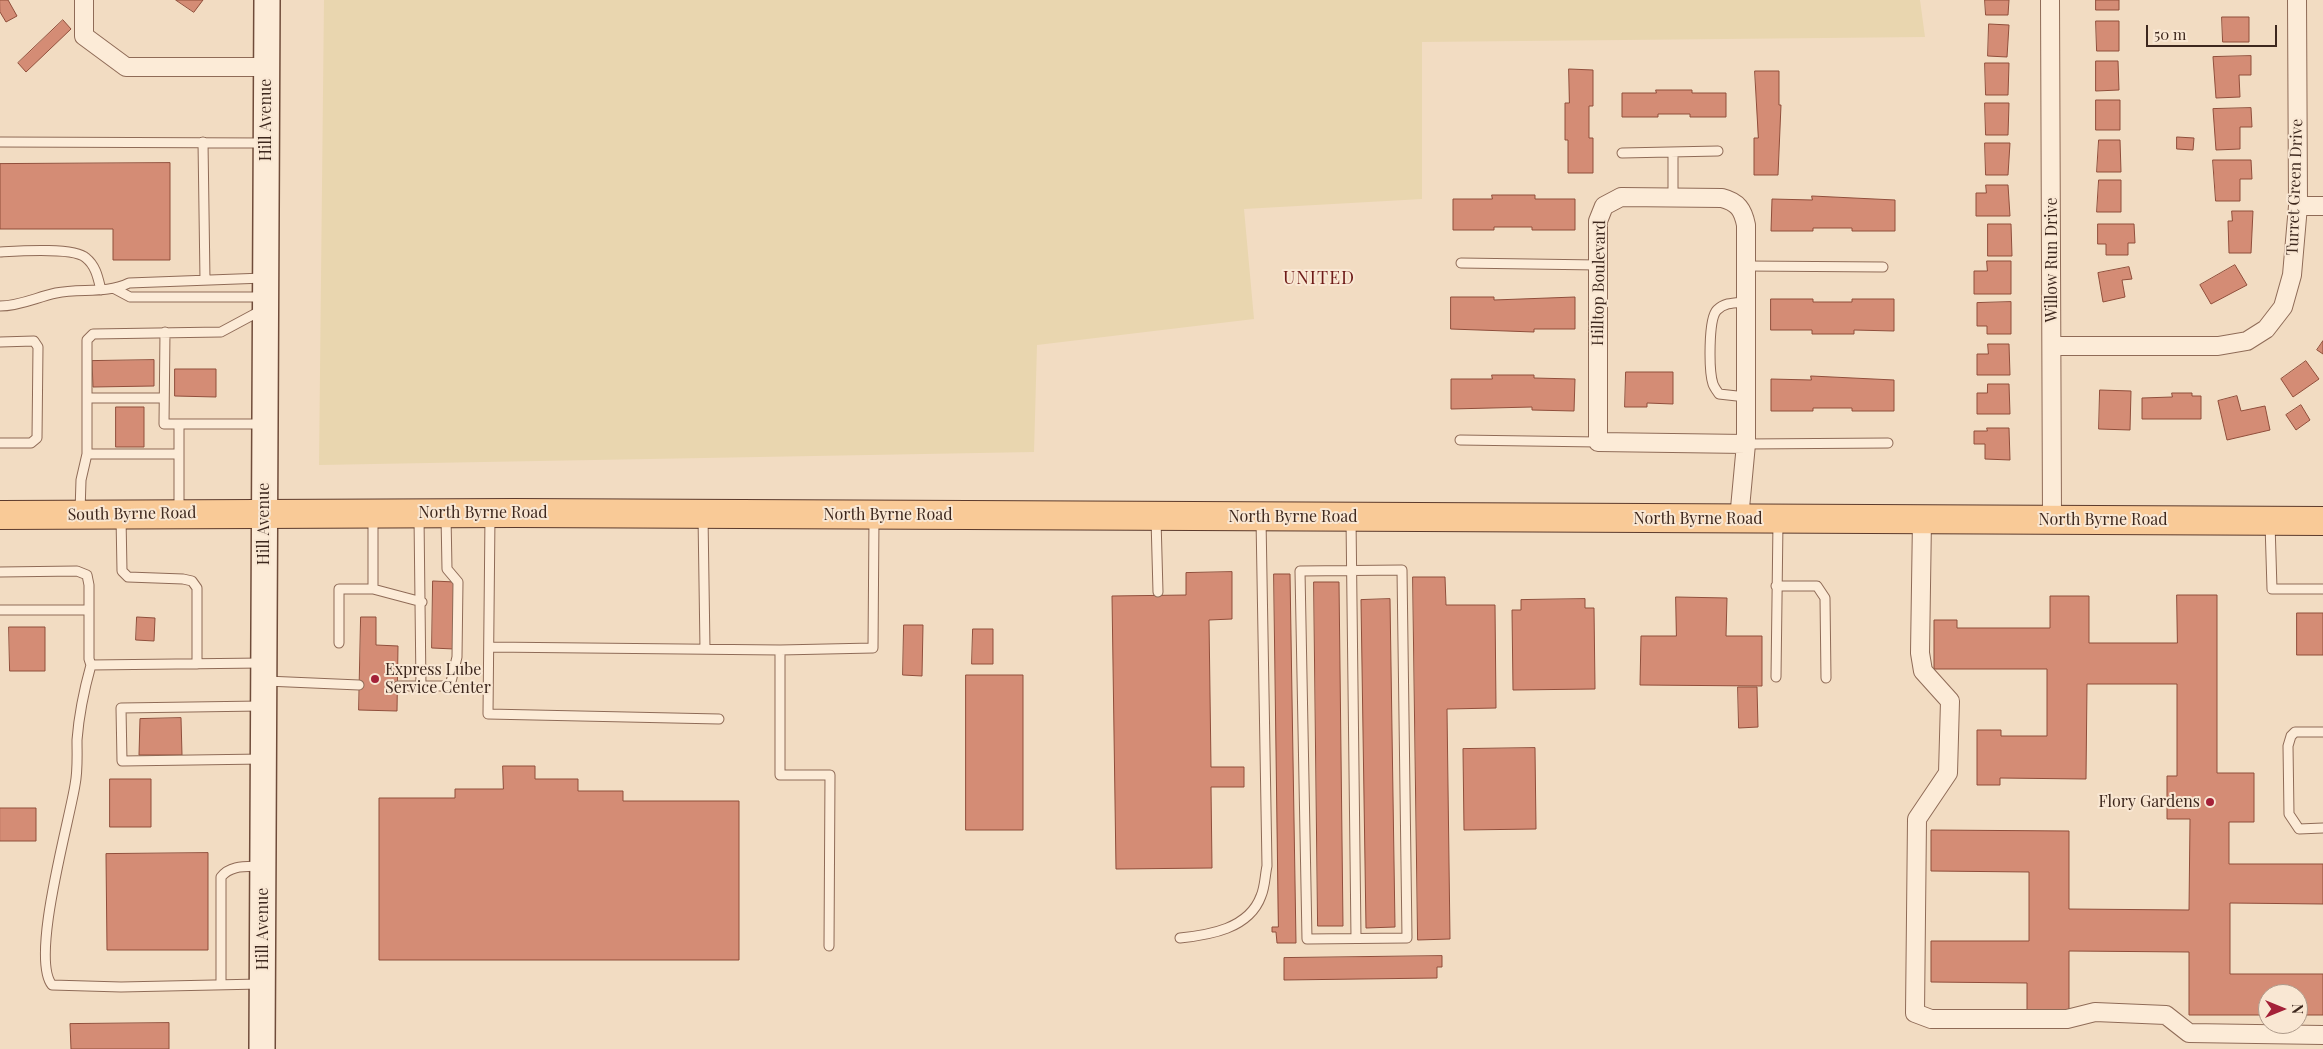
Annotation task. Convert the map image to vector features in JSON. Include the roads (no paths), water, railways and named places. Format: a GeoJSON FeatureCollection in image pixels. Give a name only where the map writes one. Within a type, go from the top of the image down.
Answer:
{"type":"FeatureCollection","features":[{"type":"Feature","properties":{"kind":"main road","name":"Hill Avenue"},"geometry":{"type":"LineString","coordinates":[[262,1049],[267,0]]}},
{"type":"Feature","properties":{"kind":"main road","name":"North Byrne Road"},"geometry":{"type":"LineString","coordinates":[[264,513],[2323,521]]}},
{"type":"Feature","properties":{"kind":"main road","name":"South Byrne Road"},"geometry":{"type":"LineString","coordinates":[[0,515],[264,513]]}},
{"type":"Feature","properties":{"kind":"street"},"geometry":{"type":"LineString","coordinates":[[84,0],[84,36],[126,67],[266,67]]}},
{"type":"Feature","properties":{"kind":"street","name":"Willow Run Drive"},"geometry":{"type":"LineString","coordinates":[[2050,0],[2052,520]]}},
{"type":"Feature","properties":{"kind":"street","name":"Turret Green Drive"},"geometry":{"type":"LineString","coordinates":[[2052,346],[2218,346],[2247,341],[2266,329],[2284,307],[2292,275],[2298,206],[2297,0]]}},
{"type":"Feature","properties":{"kind":"street","name":"Hilltop Boulevard"},"geometry":{"type":"LineString","coordinates":[[1598,442],[1598,221],[1604,206],[1621,197],[1722,198],[1734,201],[1743,212],[1746,266],[1746,444],[1739,519]]}},
{"type":"Feature","properties":{"kind":"street"},"geometry":{"type":"LineString","coordinates":[[2298,206],[2323,206]]}},
{"type":"Feature","properties":{"kind":"street"},"geometry":{"type":"LineString","coordinates":[[1598,442],[1746,444]]}},
{"type":"Feature","properties":{"kind":"street"},"geometry":{"type":"LineString","coordinates":[[1922,519],[1920,653],[1923,671],[1950,701],[1948,773],[1917,819],[1915,1012],[1931,1020],[2067,1019],[2095,1012],[2166,1015],[2189,1033],[2323,1036]]}},
{"type":"Feature","properties":{"kind":"lane"},"geometry":{"type":"LineString","coordinates":[[0,142],[266,143]]}},
{"type":"Feature","properties":{"kind":"lane"},"geometry":{"type":"LineString","coordinates":[[203,142],[205,280]]}},
{"type":"Feature","properties":{"kind":"lane"},"geometry":{"type":"LineString","coordinates":[[1622,152],[1718,151]]}},
{"type":"Feature","properties":{"kind":"lane"},"geometry":{"type":"LineString","coordinates":[[1673,152],[1673,198]]}},
{"type":"Feature","properties":{"kind":"lane"},"geometry":{"type":"LineString","coordinates":[[0,252],[74,252],[86,257],[95,269],[101,290]]}},
{"type":"Feature","properties":{"kind":"lane"},"geometry":{"type":"LineString","coordinates":[[1461,264],[1598,265]]}},
{"type":"Feature","properties":{"kind":"lane"},"geometry":{"type":"LineString","coordinates":[[1746,266],[1883,266]]}},
{"type":"Feature","properties":{"kind":"lane"},"geometry":{"type":"LineString","coordinates":[[0,306],[16,306],[58,293],[116,289],[129,283],[205,280],[265,295]]}},
{"type":"Feature","properties":{"kind":"lane"},"geometry":{"type":"LineString","coordinates":[[116,289],[130,297],[265,295]]}},
{"type":"Feature","properties":{"kind":"lane"},"geometry":{"type":"LineString","coordinates":[[80,515],[81,480],[87,454],[87,340],[93,334],[221,332],[265,295]]}},
{"type":"Feature","properties":{"kind":"lane"},"geometry":{"type":"LineString","coordinates":[[1746,302],[1725,304],[1715,311],[1711,326],[1711,352],[1713,384],[1719,394],[1746,398]]}},
{"type":"Feature","properties":{"kind":"lane"},"geometry":{"type":"LineString","coordinates":[[165,332],[164,424],[264,424]]}},
{"type":"Feature","properties":{"kind":"lane"},"geometry":{"type":"LineString","coordinates":[[0,342],[34,341],[38,347],[38,356],[37,438],[31,443],[0,443]]}},
{"type":"Feature","properties":{"kind":"lane"},"geometry":{"type":"LineString","coordinates":[[87,398],[164,398]]}},
{"type":"Feature","properties":{"kind":"lane"},"geometry":{"type":"LineString","coordinates":[[179,424],[179,514]]}},
{"type":"Feature","properties":{"kind":"lane"},"geometry":{"type":"LineString","coordinates":[[1460,440],[1598,442]]}},
{"type":"Feature","properties":{"kind":"lane"},"geometry":{"type":"LineString","coordinates":[[1746,444],[1888,443]]}},
{"type":"Feature","properties":{"kind":"lane"},"geometry":{"type":"LineString","coordinates":[[87,454],[179,454]]}},
{"type":"Feature","properties":{"kind":"lane"},"geometry":{"type":"LineString","coordinates":[[373,513],[373,589]]}},
{"type":"Feature","properties":{"kind":"lane"},"geometry":{"type":"LineString","coordinates":[[490,513],[488,714],[719,719]]}},
{"type":"Feature","properties":{"kind":"lane"},"geometry":{"type":"LineString","coordinates":[[121,514],[122,571],[128,577],[183,579],[192,581],[197,588],[197,664]]}},
{"type":"Feature","properties":{"kind":"lane"},"geometry":{"type":"LineString","coordinates":[[421,687],[422,602],[433,514]]}},
{"type":"Feature","properties":{"kind":"lane"},"geometry":{"type":"LineString","coordinates":[[398,686],[450,686],[458,658],[458,582],[447,569],[433,514]]}},
{"type":"Feature","properties":{"kind":"lane"},"geometry":{"type":"LineString","coordinates":[[703,514],[705,649]]}},
{"type":"Feature","properties":{"kind":"lane"},"geometry":{"type":"LineString","coordinates":[[489,647],[780,650],[874,648],[874,514]]}},
{"type":"Feature","properties":{"kind":"lane"},"geometry":{"type":"LineString","coordinates":[[1156,516],[1158,592]]}},
{"type":"Feature","properties":{"kind":"lane"},"geometry":{"type":"LineString","coordinates":[[1180,938],[1212,934],[1232,926],[1250,913],[1261,897],[1267,866],[1260,516]]}},
{"type":"Feature","properties":{"kind":"lane"},"geometry":{"type":"LineString","coordinates":[[1350,517],[1356,938]]}},
{"type":"Feature","properties":{"kind":"lane"},"geometry":{"type":"LineString","coordinates":[[1776,677],[1778,519]]}},
{"type":"Feature","properties":{"kind":"lane"},"geometry":{"type":"LineString","coordinates":[[2270,521],[2272,589],[2323,589]]}},
{"type":"Feature","properties":{"kind":"lane"},"geometry":{"type":"LineString","coordinates":[[1350,570],[1402,570],[1407,938],[1307,939],[1300,571],[1350,570]]}},
{"type":"Feature","properties":{"kind":"lane"},"geometry":{"type":"LineString","coordinates":[[0,572],[76,571],[87,575],[89,585],[89,659],[91,665],[81,703],[76,783],[60,854],[44,950],[46,978],[52,985],[121,987],[262,984]]}},
{"type":"Feature","properties":{"kind":"lane"},"geometry":{"type":"LineString","coordinates":[[1776,586],[1817,586],[1825,598],[1826,678]]}},
{"type":"Feature","properties":{"kind":"lane"},"geometry":{"type":"LineString","coordinates":[[339,643],[339,589],[373,589],[422,602]]}},
{"type":"Feature","properties":{"kind":"lane"},"geometry":{"type":"LineString","coordinates":[[0,610],[89,610]]}},
{"type":"Feature","properties":{"kind":"lane"},"geometry":{"type":"LineString","coordinates":[[780,650],[780,775],[830,775],[829,946]]}},
{"type":"Feature","properties":{"kind":"lane"},"geometry":{"type":"LineString","coordinates":[[91,665],[197,664],[359,684]]}},
{"type":"Feature","properties":{"kind":"lane"},"geometry":{"type":"LineString","coordinates":[[263,706],[121,708],[122,761],[263,759]]}},
{"type":"Feature","properties":{"kind":"lane"},"geometry":{"type":"LineString","coordinates":[[2323,732],[2295,732],[2291,736],[2288,746],[2289,814],[2300,829],[2323,828]]}},
{"type":"Feature","properties":{"kind":"lane"},"geometry":{"type":"LineString","coordinates":[[221,985],[221,877],[226,871],[236,867],[263,866]]}},
{"type":"Feature","properties":{"kind":"place","name":"Express Lube Service Center"},"geometry":{"type":"Point","coordinates":[375,679]}},
{"type":"Feature","properties":{"kind":"place","name":"Flory Gardens"},"geometry":{"type":"Point","coordinates":[2210,802]}},
{"type":"Feature","properties":{"kind":"district","name":"UNITED"},"geometry":{"type":"Point","coordinates":[1319,278]}}]}
